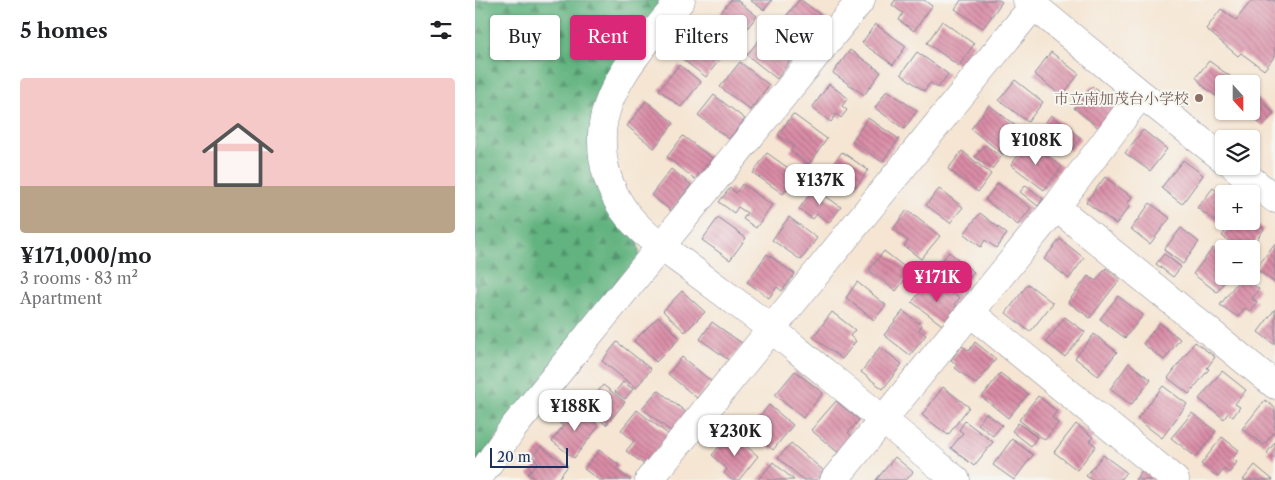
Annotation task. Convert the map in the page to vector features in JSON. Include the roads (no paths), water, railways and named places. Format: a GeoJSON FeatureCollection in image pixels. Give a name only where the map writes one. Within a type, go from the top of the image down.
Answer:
{"type":"FeatureCollection","features":[{"type":"Feature","properties":{"kind":"street"},"geometry":{"type":"LineString","coordinates":[[681,0],[643,46],[622,76],[612,93],[606,112],[602,132],[602,151],[613,191],[623,209],[637,225],[661,246],[771,329],[957,480]]}},
{"type":"Feature","properties":{"kind":"street"},"geometry":{"type":"LineString","coordinates":[[477,480],[513,428],[861,0]]}},
{"type":"Feature","properties":{"kind":"street"},"geometry":{"type":"LineString","coordinates":[[649,480],[1031,3],[1141,94],[1215,151]]}},
{"type":"Feature","properties":{"kind":"street"},"geometry":{"type":"LineString","coordinates":[[834,480],[1056,207],[1141,94]]}},
{"type":"Feature","properties":{"kind":"street"},"geometry":{"type":"LineString","coordinates":[[1245,175],[1275,199]]}},
{"type":"Feature","properties":{"kind":"street"},"geometry":{"type":"LineString","coordinates":[[1056,207],[1275,384]]}},
{"type":"Feature","properties":{"kind":"street"},"geometry":{"type":"LineString","coordinates":[[971,313],[1175,480]]}},
{"type":"Feature","properties":{"kind":"place","name":"市立南加茂台小学校"},"geometry":{"type":"Point","coordinates":[1199,98]}}]}
